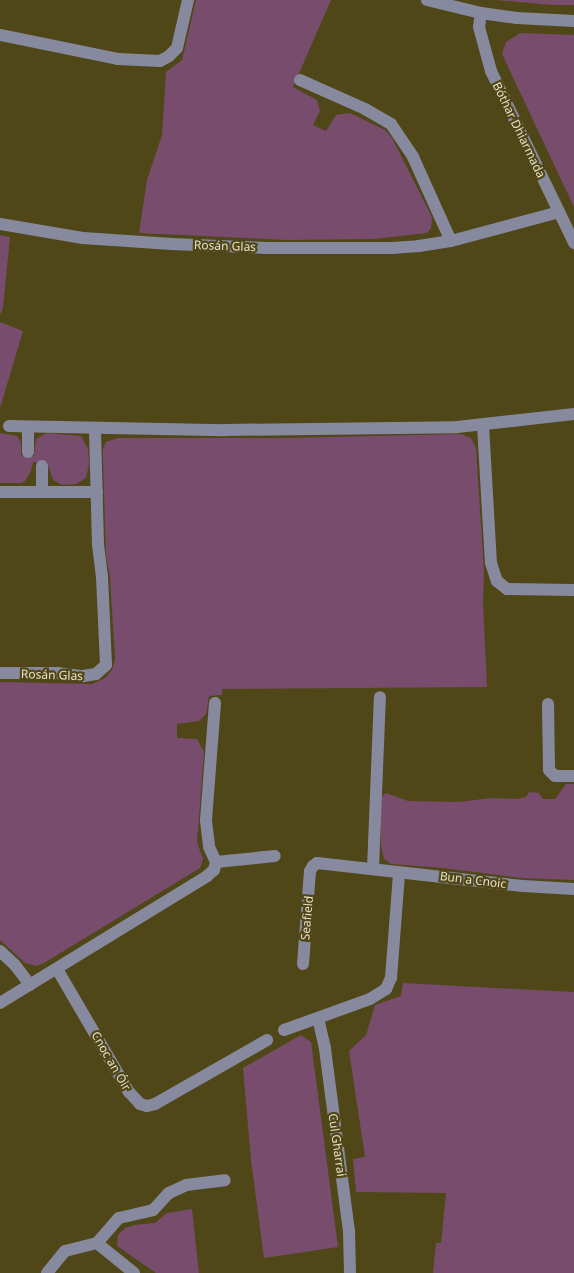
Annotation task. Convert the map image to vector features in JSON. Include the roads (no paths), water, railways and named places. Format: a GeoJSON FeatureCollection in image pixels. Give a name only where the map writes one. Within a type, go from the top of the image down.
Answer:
{"type":"FeatureCollection","features":[{"type":"Feature","properties":{"kind":"street"},"geometry":{"type":"LineString","coordinates":[[0,35],[118,59],[160,61],[177,48],[188,0]]}},
{"type":"Feature","properties":{"kind":"street"},"geometry":{"type":"LineString","coordinates":[[427,0],[481,13],[517,18],[574,21]]}},
{"type":"Feature","properties":{"kind":"street","name":"Bóthar Dhiarmada"},"geometry":{"type":"LineString","coordinates":[[481,13],[479,27],[491,71],[574,243]]}},
{"type":"Feature","properties":{"kind":"street"},"geometry":{"type":"LineString","coordinates":[[300,80],[365,109],[391,124],[413,158],[451,240]]}},
{"type":"Feature","properties":{"kind":"street","name":"Rosán Glas"},"geometry":{"type":"LineString","coordinates":[[0,224],[83,238],[259,248],[392,248],[419,246],[451,240],[559,212]]}},
{"type":"Feature","properties":{"kind":"street"},"geometry":{"type":"LineString","coordinates":[[9,426],[95,429],[340,430],[483,425],[574,414]]}},
{"type":"Feature","properties":{"kind":"street"},"geometry":{"type":"LineString","coordinates":[[483,425],[490,556],[496,581],[507,588],[574,590]]}},
{"type":"Feature","properties":{"kind":"street"},"geometry":{"type":"LineString","coordinates":[[28,427],[28,452]]}},
{"type":"Feature","properties":{"kind":"street","name":"Rosán Glas"},"geometry":{"type":"LineString","coordinates":[[0,674],[57,673],[83,676],[96,674],[106,664],[102,577],[98,545],[95,429]]}},
{"type":"Feature","properties":{"kind":"street"},"geometry":{"type":"LineString","coordinates":[[42,466],[42,492]]}},
{"type":"Feature","properties":{"kind":"street"},"geometry":{"type":"LineString","coordinates":[[0,492],[97,492]]}},
{"type":"Feature","properties":{"kind":"street"},"geometry":{"type":"LineString","coordinates":[[373,869],[380,697]]}},
{"type":"Feature","properties":{"kind":"street"},"geometry":{"type":"LineString","coordinates":[[0,1004],[214,870],[216,862],[209,847],[206,821],[215,702]]}},
{"type":"Feature","properties":{"kind":"street"},"geometry":{"type":"LineString","coordinates":[[548,704],[549,770],[555,776],[574,776]]}},
{"type":"Feature","properties":{"kind":"street"},"geometry":{"type":"LineString","coordinates":[[216,862],[275,856]]}},
{"type":"Feature","properties":{"kind":"street","name":"Bun a Cnoic"},"geometry":{"type":"LineString","coordinates":[[310,871],[315,864],[324,862],[399,873],[574,889]]}},
{"type":"Feature","properties":{"kind":"street","name":"Seafield"},"geometry":{"type":"LineString","coordinates":[[303,964],[310,871]]}},
{"type":"Feature","properties":{"kind":"street"},"geometry":{"type":"LineString","coordinates":[[284,1030],[370,999],[386,989],[390,983],[399,873]]}},
{"type":"Feature","properties":{"kind":"street"},"geometry":{"type":"LineString","coordinates":[[0,952],[15,965],[30,985]]}},
{"type":"Feature","properties":{"kind":"street","name":"Cnoc an Óir"},"geometry":{"type":"LineString","coordinates":[[57,969],[129,1092],[140,1104],[147,1106],[155,1104],[268,1040]]}},
{"type":"Feature","properties":{"kind":"street","name":"Cul Gharrai"},"geometry":{"type":"LineString","coordinates":[[318,1018],[325,1049],[349,1232],[350,1273]]}},
{"type":"Feature","properties":{"kind":"street"},"geometry":{"type":"LineString","coordinates":[[47,1273],[65,1251],[97,1243],[119,1218],[153,1210],[169,1193],[179,1188],[225,1180]]}},
{"type":"Feature","properties":{"kind":"street"},"geometry":{"type":"LineString","coordinates":[[97,1243],[134,1273]]}}]}
